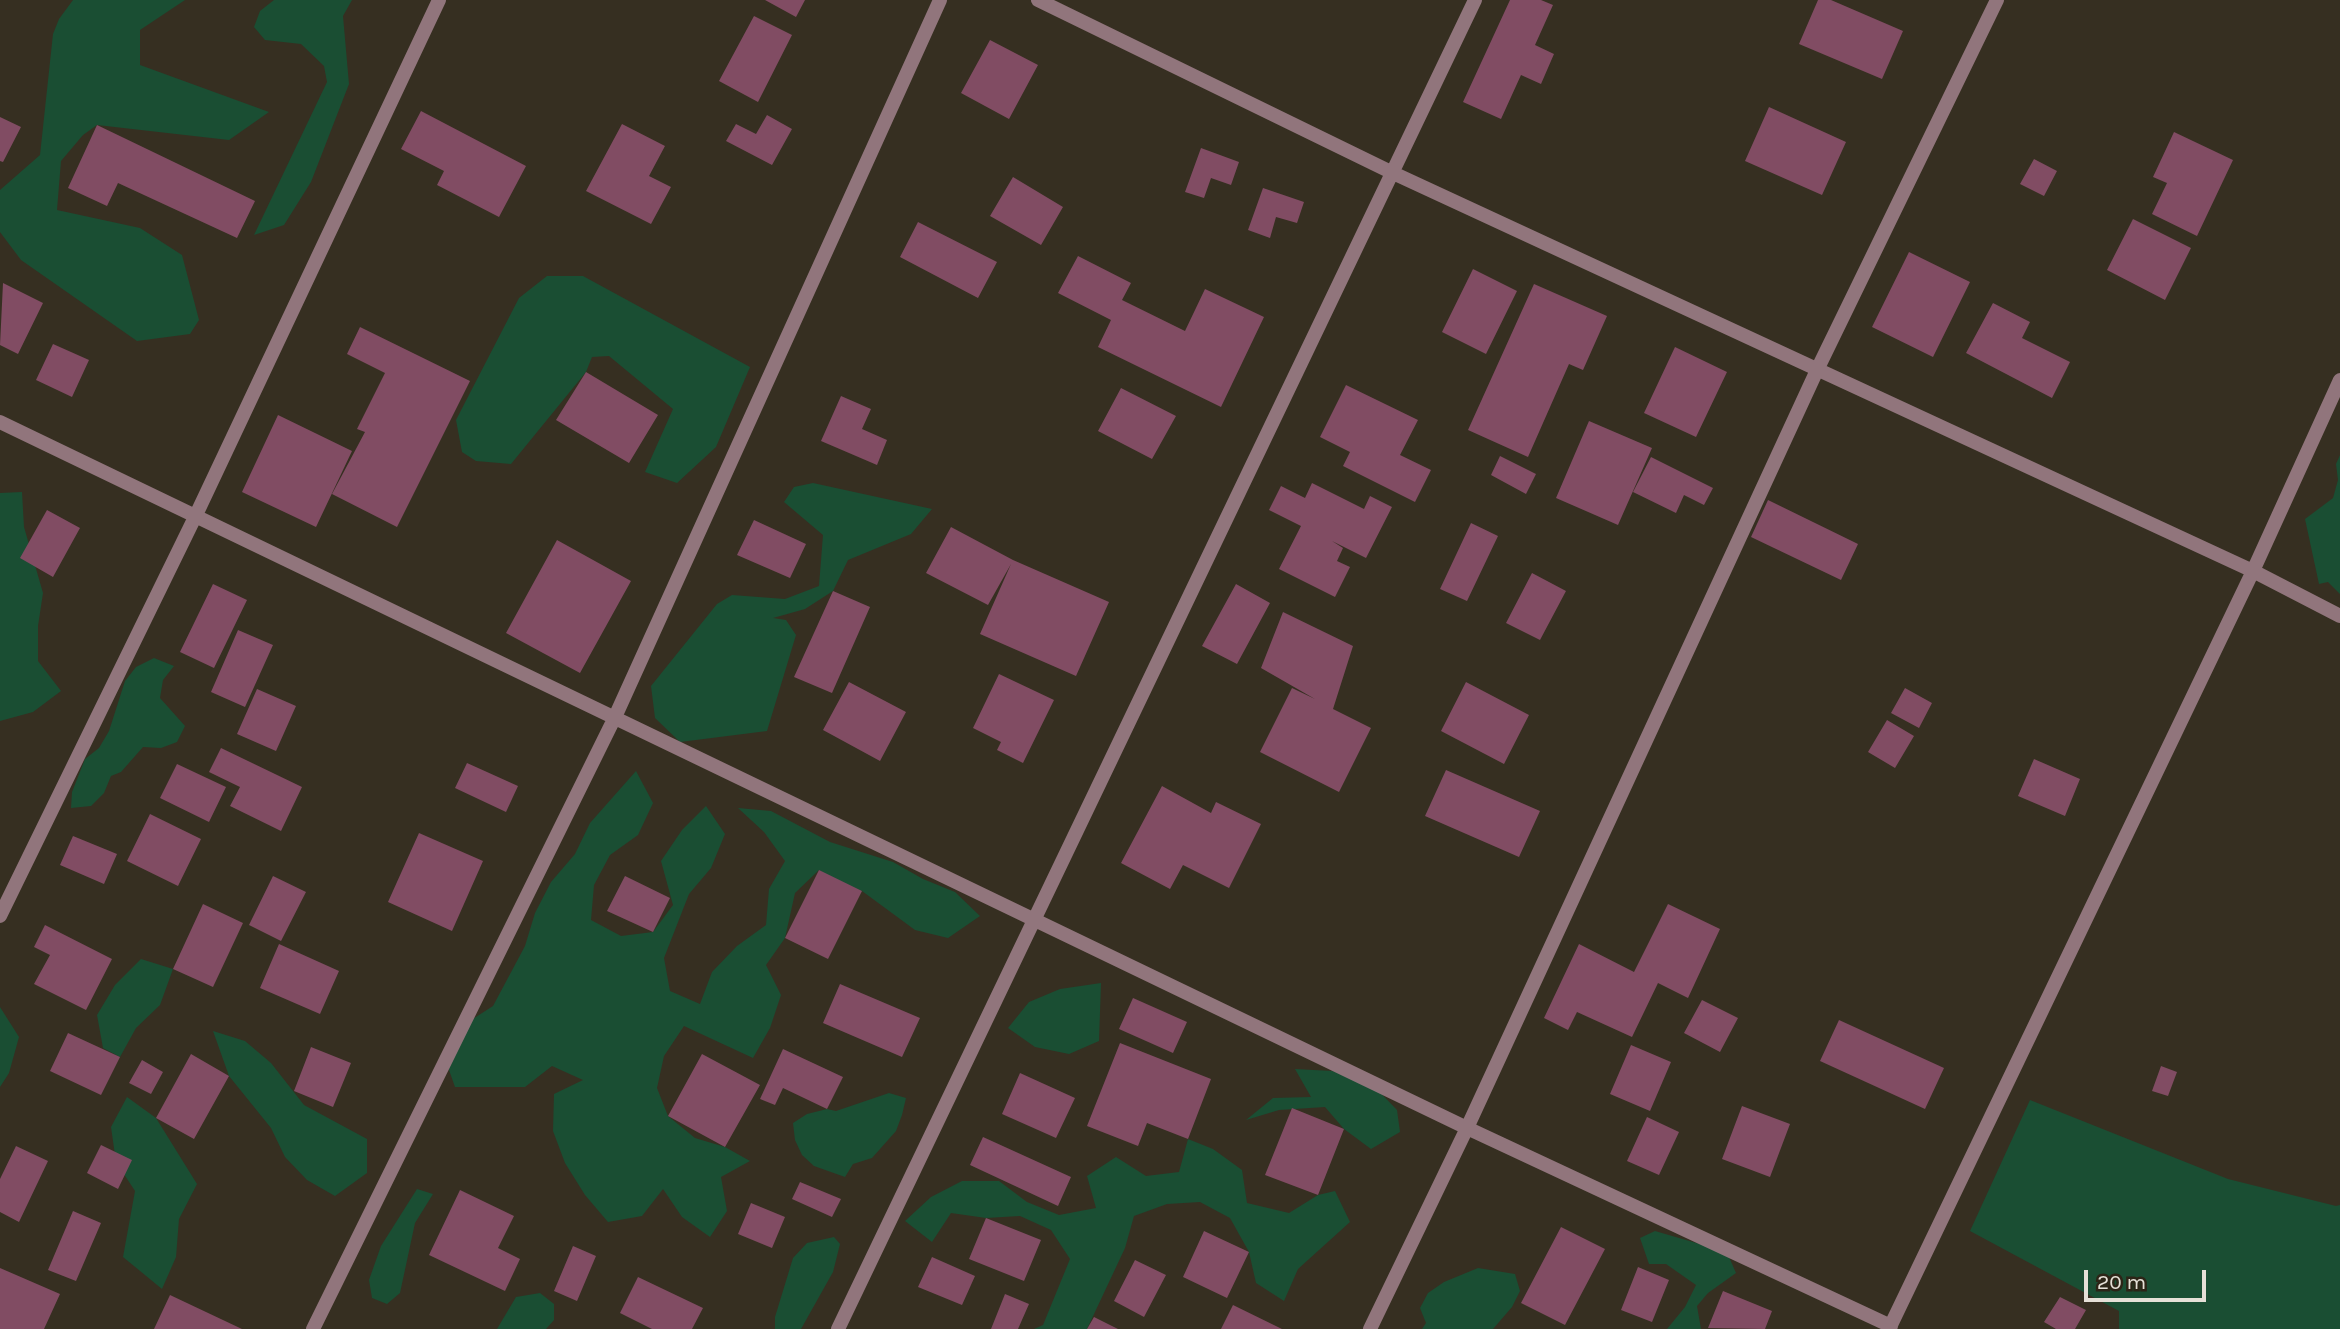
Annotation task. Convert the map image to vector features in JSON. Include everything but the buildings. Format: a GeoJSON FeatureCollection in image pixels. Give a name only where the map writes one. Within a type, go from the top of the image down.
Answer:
{"type":"FeatureCollection","features":[{"type":"Feature","properties":{"kind":"street"},"geometry":{"type":"LineString","coordinates":[[0,916],[196,515],[439,0]]}},
{"type":"Feature","properties":{"kind":"street"},"geometry":{"type":"LineString","coordinates":[[313,1329],[615,717],[940,0]]}},
{"type":"Feature","properties":{"kind":"street"},"geometry":{"type":"LineString","coordinates":[[1038,0],[1393,173],[2253,571],[2340,616]]}},
{"type":"Feature","properties":{"kind":"street"},"geometry":{"type":"LineString","coordinates":[[838,1329],[1475,0]]}},
{"type":"Feature","properties":{"kind":"street"},"geometry":{"type":"LineString","coordinates":[[1370,1329],[1467,1128],[1818,368],[1997,0]]}},
{"type":"Feature","properties":{"kind":"street"},"geometry":{"type":"LineString","coordinates":[[0,422],[1467,1128],[1890,1327],[2253,571],[2340,380]]}},
{"type":"Feature","properties":{"kind":"green space"},"geometry":{"type":"Polygon","coordinates":[[[73,0],[185,0],[140,30],[140,65],[269,112],[229,140],[97,125],[83,135],[61,161],[57,210],[140,228],[182,255],[199,320],[190,334],[137,341],[21,260],[0,232],[0,190],[40,155],[53,34],[59,19],[73,0]]]}},
{"type":"Feature","properties":{"kind":"green space"},"geometry":{"type":"Polygon","coordinates":[[[274,0],[352,0],[343,16],[349,84],[311,182],[284,225],[254,235],[327,82],[324,66],[301,44],[265,40],[254,27],[260,11],[274,0]]]}},
{"type":"Feature","properties":{"kind":"green space"},"geometry":{"type":"Polygon","coordinates":[[[547,276],[583,276],[750,367],[716,447],[677,483],[645,472],[673,409],[609,356],[592,357],[586,372],[511,464],[476,461],[462,452],[456,420],[519,298],[547,276]]]}},
{"type":"Feature","properties":{"kind":"green space"},"geometry":{"type":"Polygon","coordinates":[[[2340,455],[2340,594],[2328,582],[2319,584],[2305,519],[2333,498],[2338,480],[2336,464],[2340,455]]]}},
{"type":"Feature","properties":{"kind":"green space"},"geometry":{"type":"Polygon","coordinates":[[[813,483],[932,509],[911,534],[848,560],[833,591],[805,609],[773,618],[786,620],[796,635],[767,731],[680,742],[655,718],[651,686],[717,604],[732,595],[785,599],[819,586],[823,535],[784,502],[794,487],[813,483]]]}},
{"type":"Feature","properties":{"kind":"green space"},"geometry":{"type":"Polygon","coordinates":[[[22,492],[24,527],[43,593],[38,626],[38,661],[61,691],[33,712],[0,721],[0,493],[22,492]]]}},
{"type":"Feature","properties":{"kind":"green space"},"geometry":{"type":"Polygon","coordinates":[[[154,658],[174,666],[163,680],[160,698],[185,726],[177,742],[161,748],[143,747],[121,772],[111,776],[104,793],[91,806],[71,808],[72,792],[85,759],[99,748],[109,731],[125,681],[136,667],[154,658]]]}},
{"type":"Feature","properties":{"kind":"green space"},"geometry":{"type":"Polygon","coordinates":[[[636,771],[653,803],[638,835],[610,855],[594,885],[591,920],[621,936],[653,932],[673,905],[661,861],[682,830],[706,806],[725,834],[711,868],[689,894],[664,958],[670,991],[700,1004],[712,972],[737,946],[766,925],[769,889],[785,861],[764,832],[738,808],[771,811],[830,842],[893,862],[923,879],[955,892],[980,916],[948,938],[915,930],[862,891],[830,878],[819,870],[795,893],[785,938],[766,965],[781,995],[770,1028],[753,1058],[684,1026],[664,1056],[657,1088],[668,1116],[695,1138],[725,1147],[750,1161],[721,1177],[727,1211],[710,1237],[682,1217],[663,1189],[642,1216],[608,1222],[585,1195],[565,1163],[553,1131],[554,1094],[583,1080],[552,1066],[525,1087],[455,1087],[443,1053],[465,1024],[493,1006],[525,946],[535,913],[551,882],[575,854],[590,823],[636,771]]]}},
{"type":"Feature","properties":{"kind":"green space"},"geometry":{"type":"Polygon","coordinates":[[[141,959],[173,969],[160,1005],[136,1028],[120,1057],[103,1048],[97,1015],[115,985],[141,959]]]}},
{"type":"Feature","properties":{"kind":"green space"},"geometry":{"type":"Polygon","coordinates":[[[1101,983],[1099,1041],[1069,1054],[1035,1047],[1008,1028],[1029,1002],[1060,989],[1101,983]]]}},
{"type":"Feature","properties":{"kind":"green space"},"geometry":{"type":"Polygon","coordinates":[[[0,1007],[19,1037],[9,1073],[0,1087],[0,1007]]]}},
{"type":"Feature","properties":{"kind":"green space"},"geometry":{"type":"Polygon","coordinates":[[[213,1031],[245,1041],[271,1063],[304,1105],[367,1139],[367,1173],[335,1196],[307,1180],[285,1157],[271,1128],[229,1076],[213,1031]]]}},
{"type":"Feature","properties":{"kind":"green space"},"geometry":{"type":"Polygon","coordinates":[[[1295,1069],[1332,1071],[1369,1081],[1397,1110],[1400,1132],[1371,1149],[1344,1129],[1325,1107],[1279,1110],[1246,1120],[1273,1098],[1311,1097],[1295,1069]]]}},
{"type":"Feature","properties":{"kind":"green space"},"geometry":{"type":"Polygon","coordinates":[[[889,1093],[906,1098],[902,1115],[896,1131],[872,1158],[853,1164],[845,1177],[814,1166],[802,1155],[795,1140],[793,1123],[807,1114],[827,1109],[836,1111],[889,1093]]]}},
{"type":"Feature","properties":{"kind":"green space"},"geometry":{"type":"Polygon","coordinates":[[[127,1097],[156,1118],[197,1184],[179,1219],[176,1257],[162,1289],[123,1257],[135,1191],[116,1162],[111,1127],[127,1097]]]}},
{"type":"Feature","properties":{"kind":"green space"},"geometry":{"type":"Polygon","coordinates":[[[2030,1100],[2228,1179],[2340,1205],[2340,1329],[2119,1329],[2119,1311],[1970,1231],[2030,1100]]]}},
{"type":"Feature","properties":{"kind":"green space"},"geometry":{"type":"Polygon","coordinates":[[[1188,1139],[1213,1149],[1242,1170],[1247,1203],[1289,1213],[1318,1195],[1335,1191],[1350,1222],[1298,1269],[1284,1301],[1256,1283],[1249,1252],[1230,1218],[1200,1202],[1167,1204],[1134,1216],[1125,1248],[1087,1329],[1034,1329],[1043,1325],[1070,1259],[1051,1230],[1020,1216],[986,1218],[951,1213],[932,1242],[905,1221],[931,1197],[962,1181],[999,1181],[1027,1202],[1059,1215],[1096,1208],[1087,1176],[1116,1157],[1146,1176],[1179,1172],[1188,1139]]]}},
{"type":"Feature","properties":{"kind":"green space"},"geometry":{"type":"Polygon","coordinates":[[[417,1189],[433,1194],[415,1223],[400,1293],[387,1304],[372,1298],[369,1280],[381,1246],[417,1189]]]}},
{"type":"Feature","properties":{"kind":"green space"},"geometry":{"type":"Polygon","coordinates":[[[1655,1231],[1710,1247],[1729,1257],[1736,1273],[1708,1293],[1697,1306],[1701,1329],[1667,1329],[1685,1307],[1696,1285],[1666,1264],[1649,1264],[1640,1238],[1655,1231]]]}},
{"type":"Feature","properties":{"kind":"green space"},"geometry":{"type":"Polygon","coordinates":[[[834,1237],[840,1244],[833,1272],[801,1329],[775,1329],[775,1317],[793,1258],[807,1243],[834,1237]]]}},
{"type":"Feature","properties":{"kind":"green space"},"geometry":{"type":"Polygon","coordinates":[[[1478,1268],[1515,1274],[1520,1291],[1512,1307],[1493,1329],[1422,1329],[1426,1323],[1420,1308],[1428,1293],[1444,1282],[1478,1268]]]}},
{"type":"Feature","properties":{"kind":"green space"},"geometry":{"type":"Polygon","coordinates":[[[540,1293],[554,1304],[554,1320],[546,1329],[497,1329],[516,1297],[540,1293]]]}}]}
